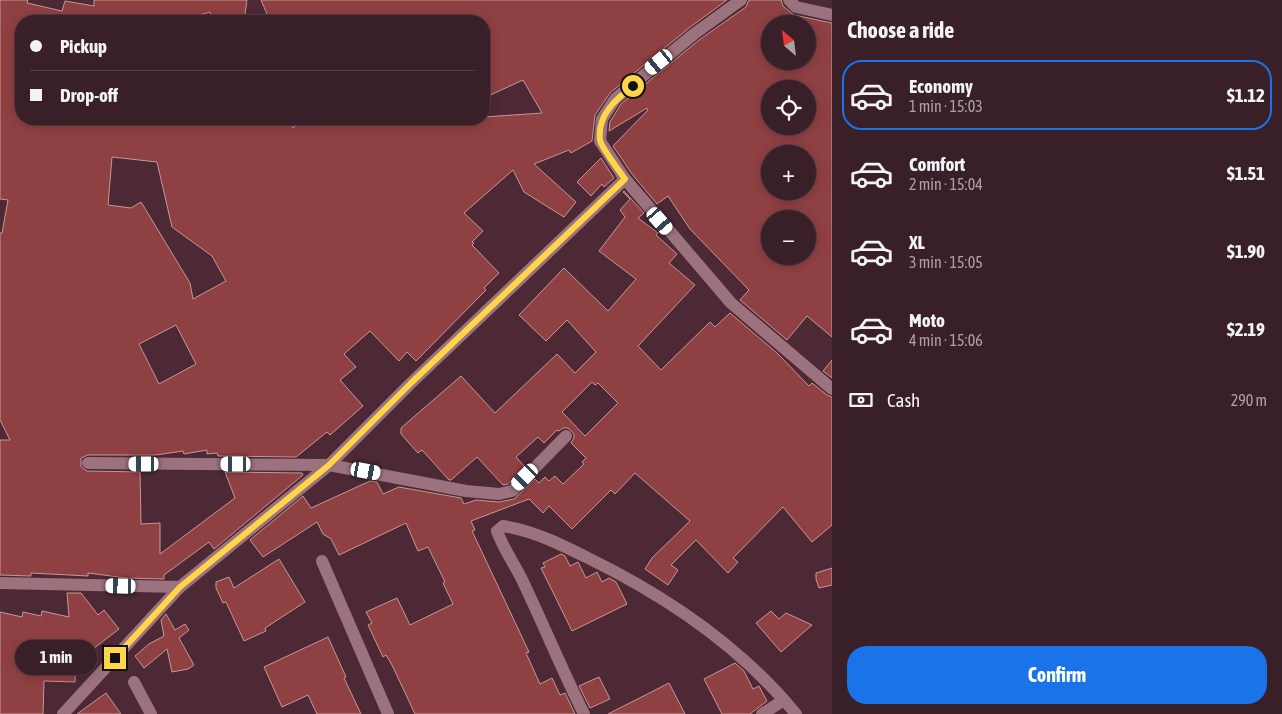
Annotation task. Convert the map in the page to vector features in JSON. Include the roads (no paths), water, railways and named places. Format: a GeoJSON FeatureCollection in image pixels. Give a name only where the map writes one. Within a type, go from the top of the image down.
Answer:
{"type":"FeatureCollection","features":[{"type":"Feature","properties":{"kind":"street"},"geometry":{"type":"LineString","coordinates":[[741,0],[694,34],[615,99],[602,119],[600,141],[625,179],[731,303],[832,389]]}},
{"type":"Feature","properties":{"kind":"street"},"geometry":{"type":"LineString","coordinates":[[789,0],[796,7],[832,15]]}},
{"type":"Feature","properties":{"kind":"street"},"geometry":{"type":"LineString","coordinates":[[63,714],[180,587],[329,465],[411,383],[625,179]]}},
{"type":"Feature","properties":{"kind":"street"},"geometry":{"type":"LineString","coordinates":[[88,463],[329,465],[466,490],[499,494],[512,491],[566,436]]}},
{"type":"Feature","properties":{"kind":"street"},"geometry":{"type":"LineString","coordinates":[[584,714],[563,673],[524,583],[501,543],[497,532],[503,526],[521,529],[549,539],[628,578],[687,615],[743,659],[796,714]]}},
{"type":"Feature","properties":{"kind":"street"},"geometry":{"type":"LineString","coordinates":[[322,561],[388,714]]}},
{"type":"Feature","properties":{"kind":"street"},"geometry":{"type":"LineString","coordinates":[[0,583],[180,587]]}},
{"type":"Feature","properties":{"kind":"street"},"geometry":{"type":"LineString","coordinates":[[134,682],[151,714]]}},
{"type":"Feature","properties":{"kind":"street"},"geometry":{"type":"LineString","coordinates":[[762,714],[784,700]]}}]}
